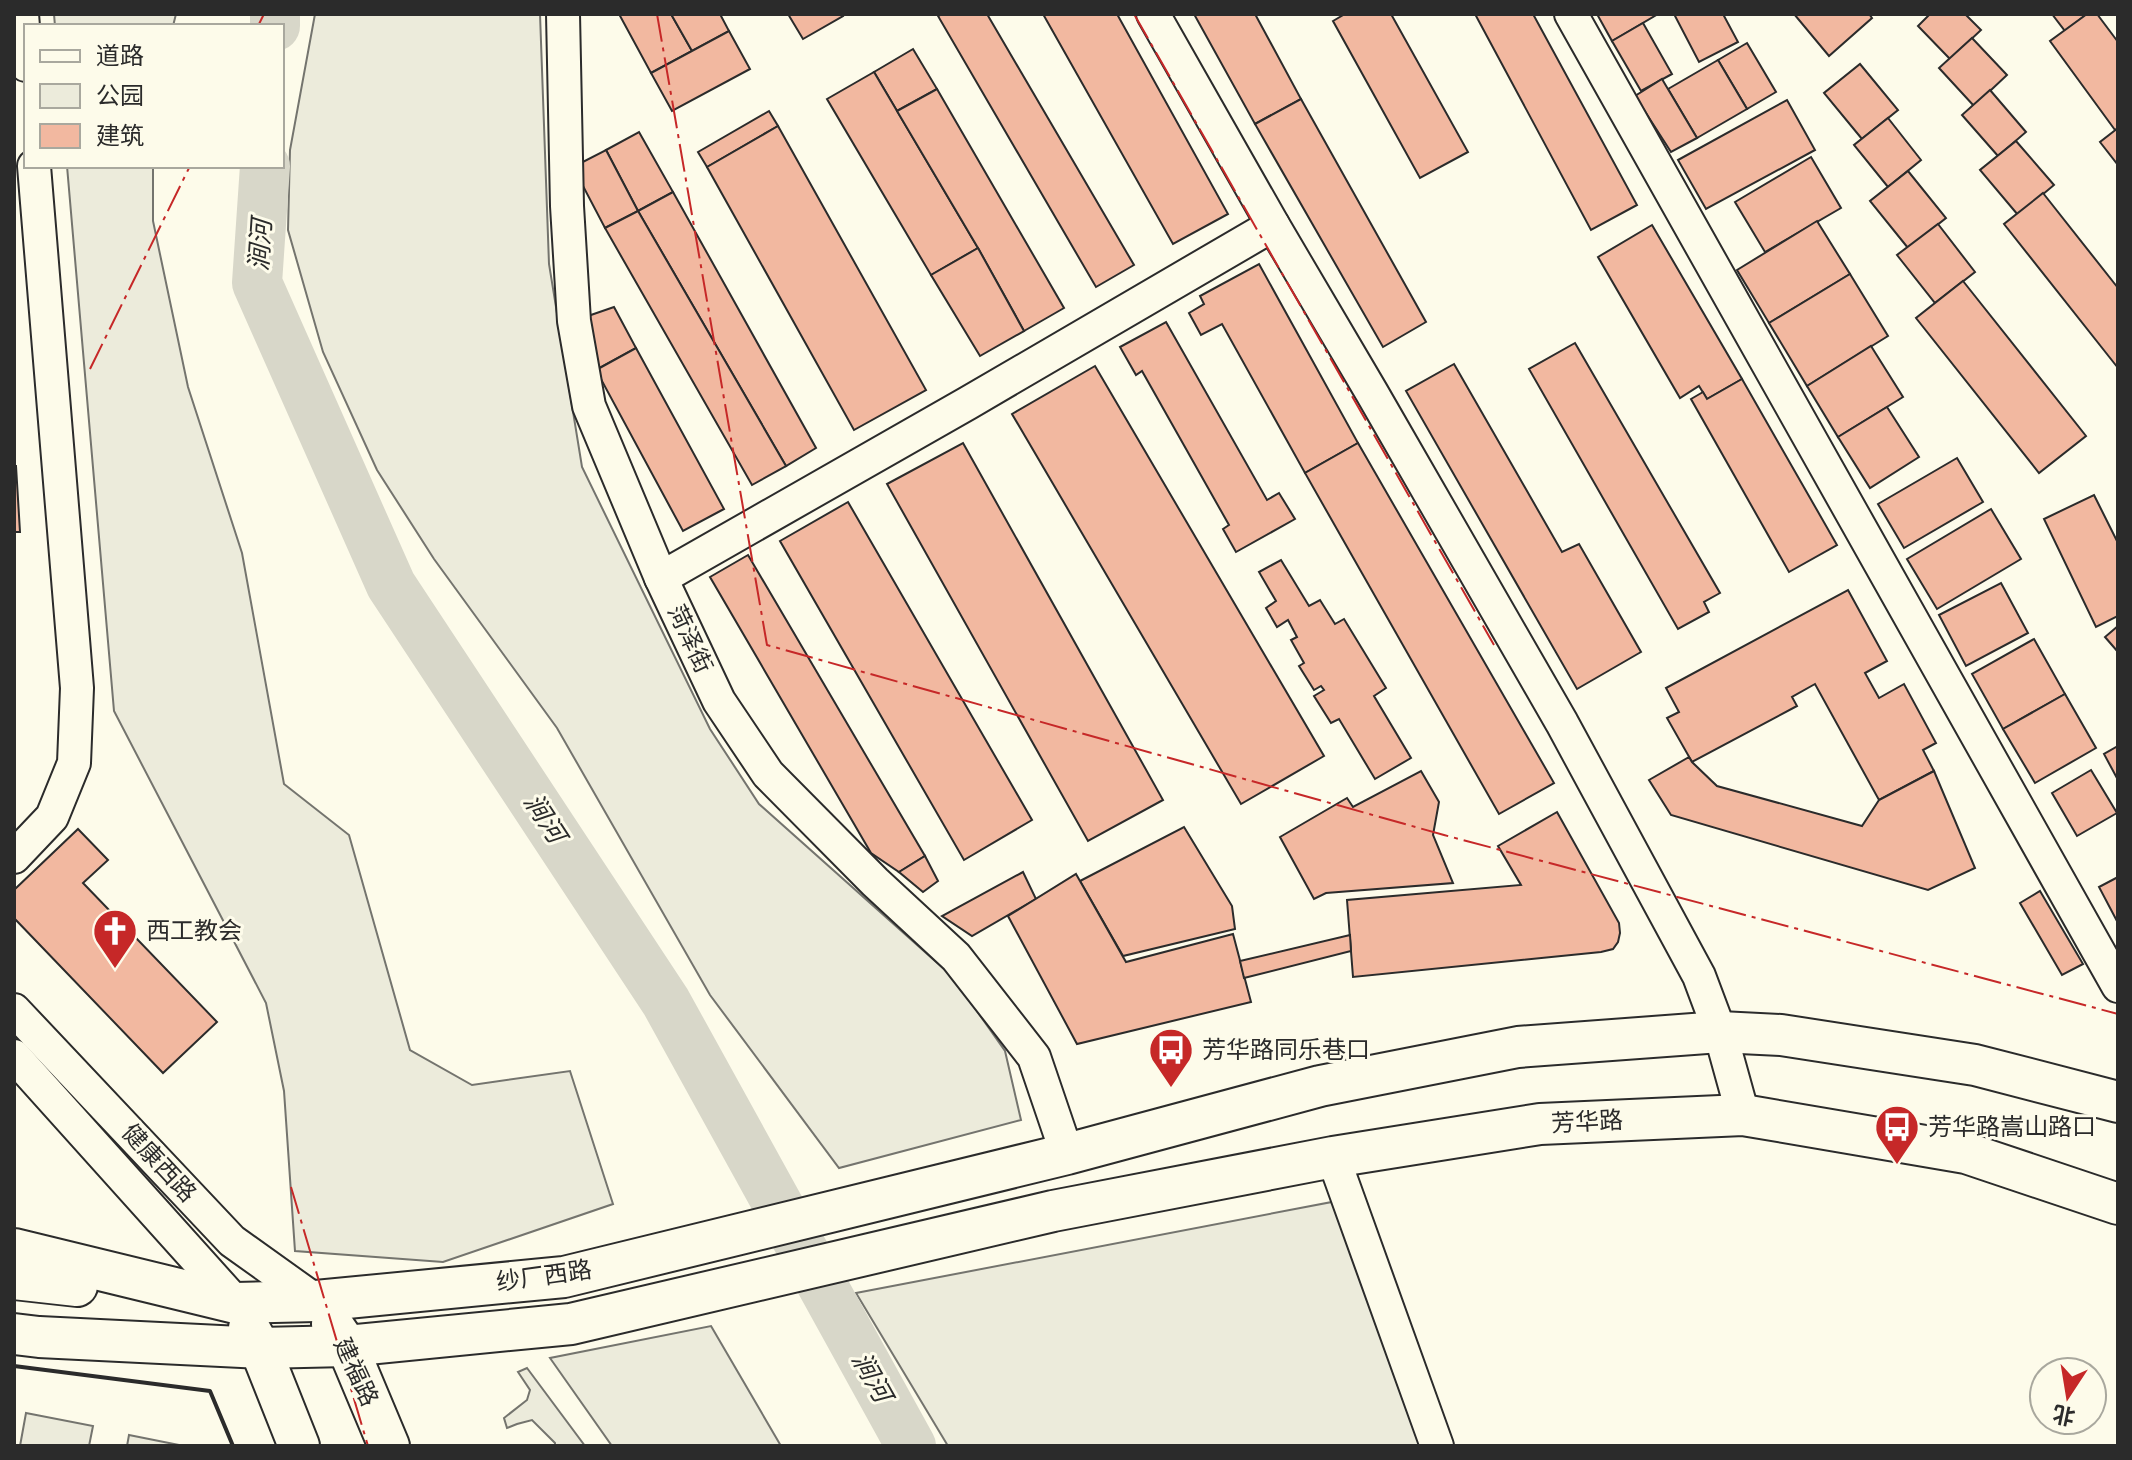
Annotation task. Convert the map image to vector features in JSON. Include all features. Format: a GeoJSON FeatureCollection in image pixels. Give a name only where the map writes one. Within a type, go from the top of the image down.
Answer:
{"type":"FeatureCollection","features":[{"type":"Feature","properties":{"kind":"main road"},"geometry":{"type":"LineString","coordinates":[[1054,1156],[1320,1086],[1518,1047],[1720,1032],[1781,1035],[1975,1065],[2118,1102]]}},
{"type":"Feature","properties":{"kind":"main road","name":"芳华路"},"geometry":{"type":"LineString","coordinates":[[1053,1211],[1333,1157],[1540,1124],[1743,1115],[1966,1153],[2118,1204]]}},
{"type":"Feature","properties":{"kind":"main road","name":"纱厂西路"},"geometry":{"type":"LineString","coordinates":[[14,1249],[236,1303],[316,1301],[564,1277],[1054,1156]]}},
{"type":"Feature","properties":{"kind":"main road","name":"纱厂西路"},"geometry":{"type":"LineString","coordinates":[[14,1334],[260,1348],[347,1346],[571,1324],[1053,1211]]}},
{"type":"Feature","properties":{"kind":"main road"},"geometry":{"type":"LineString","coordinates":[[14,1279],[236,1303],[260,1348],[299,1446]]}},
{"type":"Feature","properties":{"kind":"main road","name":"建福路"},"geometry":{"type":"LineString","coordinates":[[316,1301],[347,1346],[389,1446]]}},
{"type":"Feature","properties":{"kind":"street"},"geometry":{"type":"LineString","coordinates":[[22,14],[24,40]]}},
{"type":"Feature","properties":{"kind":"street","name":"菏泽街"},"geometry":{"type":"LineString","coordinates":[[563,14],[574,321],[589,406],[661,578],[719,701],[768,774],[875,882],[956,957],[1034,1057],[1054,1156]]}},
{"type":"Feature","properties":{"kind":"street"},"geometry":{"type":"LineString","coordinates":[[1153,14],[1562,723],[1699,976],[1720,1032],[1743,1115]]}},
{"type":"Feature","properties":{"kind":"street"},"geometry":{"type":"LineString","coordinates":[[1571,14],[2118,986]]}},
{"type":"Feature","properties":{"kind":"street"},"geometry":{"type":"LineString","coordinates":[[14,857],[52,817],[74,763],[77,688],[34,168]]}},
{"type":"Feature","properties":{"kind":"street"},"geometry":{"type":"LineString","coordinates":[[661,578],[1273,225]]}},
{"type":"Feature","properties":{"kind":"street","name":"健康西路"},"geometry":{"type":"LineString","coordinates":[[14,1010],[232,1241],[316,1301]]}},
{"type":"Feature","properties":{"kind":"street","name":"健康西路"},"geometry":{"type":"LineString","coordinates":[[14,1056],[236,1303]]}},
{"type":"Feature","properties":{"kind":"street"},"geometry":{"type":"LineString","coordinates":[[1333,1157],[1437,1446]]}},
{"type":"Feature","properties":{"kind":"green space"},"geometry":{"type":"Polygon","coordinates":[[[54,14],[176,14],[174,24],[55,24],[54,14]]]}},
{"type":"Feature","properties":{"kind":"green space"},"geometry":{"type":"Polygon","coordinates":[[[315,14],[540,14],[549,264],[582,467],[710,729],[759,804],[953,977],[1005,1051],[1021,1120],[839,1168],[710,995],[557,728],[434,559],[377,470],[323,352],[288,230],[290,150],[315,14]]]}},
{"type":"Feature","properties":{"kind":"green space"},"geometry":{"type":"Polygon","coordinates":[[[67,168],[153,168],[153,221],[188,387],[242,553],[284,784],[349,835],[410,1050],[472,1085],[570,1071],[613,1204],[443,1262],[295,1251],[284,1091],[266,1003],[114,711],[67,168]]]}},
{"type":"Feature","properties":{"kind":"green space"},"geometry":{"type":"Polygon","coordinates":[[[1332,1202],[1425,1446],[948,1446],[856,1293],[1332,1202]]]}},
{"type":"Feature","properties":{"kind":"green space"},"geometry":{"type":"Polygon","coordinates":[[[711,1326],[781,1446],[612,1446],[550,1358],[711,1326]]]}},
{"type":"Feature","properties":{"kind":"green space"},"geometry":{"type":"Polygon","coordinates":[[[527,1368],[585,1446],[555,1446],[532,1420],[507,1428],[504,1418],[527,1400],[530,1390],[518,1372],[527,1368]]]}},
{"type":"Feature","properties":{"kind":"green space"},"geometry":{"type":"Polygon","coordinates":[[[26,1413],[93,1426],[89,1446],[20,1446],[26,1413]]]}},
{"type":"Feature","properties":{"kind":"green space"},"geometry":{"type":"Polygon","coordinates":[[[129,1435],[184,1446],[127,1446],[129,1435]]]}},
{"type":"Feature","properties":{"kind":"building"},"geometry":{"type":"Polygon","coordinates":[[[619,14],[671,14],[692,51],[651,73],[619,14]]]}},
{"type":"Feature","properties":{"kind":"building"},"geometry":{"type":"Polygon","coordinates":[[[671,14],[720,14],[729,31],[692,51],[671,14]]]}},
{"type":"Feature","properties":{"kind":"building"},"geometry":{"type":"Polygon","coordinates":[[[788,14],[842,14],[843,16],[803,39],[788,14]]]}},
{"type":"Feature","properties":{"kind":"building"},"geometry":{"type":"Polygon","coordinates":[[[987,14],[1134,265],[1096,287],[938,16],[987,14]]]}},
{"type":"Feature","properties":{"kind":"building"},"geometry":{"type":"Polygon","coordinates":[[[1043,14],[1117,14],[1228,214],[1173,244],[1043,14]]]}},
{"type":"Feature","properties":{"kind":"building"},"geometry":{"type":"Polygon","coordinates":[[[1194,14],[1255,14],[1301,99],[1255,124],[1194,14]]]}},
{"type":"Feature","properties":{"kind":"building"},"geometry":{"type":"Polygon","coordinates":[[[1345,14],[1391,14],[1468,152],[1420,178],[1333,21],[1345,14]]]}},
{"type":"Feature","properties":{"kind":"building"},"geometry":{"type":"Polygon","coordinates":[[[1475,14],[1533,14],[1637,205],[1591,230],[1475,14]]]}},
{"type":"Feature","properties":{"kind":"building"},"geometry":{"type":"Polygon","coordinates":[[[1597,14],[1658,14],[1612,41],[1597,14]]]}},
{"type":"Feature","properties":{"kind":"building"},"geometry":{"type":"Polygon","coordinates":[[[1674,14],[1723,14],[1738,42],[1699,62],[1674,14]]]}},
{"type":"Feature","properties":{"kind":"building"},"geometry":{"type":"Polygon","coordinates":[[[1794,14],[1869,14],[1872,18],[1829,56],[1794,14]]]}},
{"type":"Feature","properties":{"kind":"building"},"geometry":{"type":"Polygon","coordinates":[[[1930,14],[1965,14],[1981,30],[1950,59],[1918,26],[1930,14]]]}},
{"type":"Feature","properties":{"kind":"building"},"geometry":{"type":"Polygon","coordinates":[[[2052,14],[2087,14],[2065,31],[2052,14]]]}},
{"type":"Feature","properties":{"kind":"building"},"geometry":{"type":"Polygon","coordinates":[[[2087,14],[2097,14],[2118,42],[2118,128],[2115,130],[2050,41],[2087,14]]]}},
{"type":"Feature","properties":{"kind":"building"},"geometry":{"type":"Polygon","coordinates":[[[1643,23],[1672,74],[1641,91],[1612,41],[1643,23]]]}},
{"type":"Feature","properties":{"kind":"building"},"geometry":{"type":"Polygon","coordinates":[[[729,31],[750,69],[672,111],[651,73],[729,31]]]}},
{"type":"Feature","properties":{"kind":"building"},"geometry":{"type":"Polygon","coordinates":[[[1972,38],[2007,75],[1974,106],[1939,68],[1972,38]]]}},
{"type":"Feature","properties":{"kind":"building"},"geometry":{"type":"Polygon","coordinates":[[[1747,43],[1776,92],[1747,109],[1718,60],[1747,43]]]}},
{"type":"Feature","properties":{"kind":"building"},"geometry":{"type":"Polygon","coordinates":[[[913,49],[937,89],[897,111],[874,72],[913,49]]]}},
{"type":"Feature","properties":{"kind":"building"},"geometry":{"type":"Polygon","coordinates":[[[1718,60],[1747,109],[1697,138],[1668,89],[1718,60]]]}},
{"type":"Feature","properties":{"kind":"building"},"geometry":{"type":"Polygon","coordinates":[[[1860,64],[1898,110],[1862,139],[1824,93],[1860,64]]]}},
{"type":"Feature","properties":{"kind":"building"},"geometry":{"type":"Polygon","coordinates":[[[874,72],[978,248],[931,275],[827,99],[874,72]]]}},
{"type":"Feature","properties":{"kind":"building"},"geometry":{"type":"Polygon","coordinates":[[[1662,79],[1697,138],[1671,152],[1635,96],[1662,79]]]}},
{"type":"Feature","properties":{"kind":"building"},"geometry":{"type":"Polygon","coordinates":[[[937,89],[1064,308],[1024,331],[897,111],[937,89]]]}},
{"type":"Feature","properties":{"kind":"building"},"geometry":{"type":"Polygon","coordinates":[[[1990,90],[2026,132],[1998,156],[1962,115],[1990,90]]]}},
{"type":"Feature","properties":{"kind":"building"},"geometry":{"type":"Polygon","coordinates":[[[1301,99],[1426,322],[1383,347],[1255,124],[1301,99]]]}},
{"type":"Feature","properties":{"kind":"building"},"geometry":{"type":"Polygon","coordinates":[[[1787,100],[1815,150],[1706,209],[1678,160],[1787,100]]]}},
{"type":"Feature","properties":{"kind":"building"},"geometry":{"type":"Polygon","coordinates":[[[769,111],[778,126],[707,167],[698,152],[769,111]]]}},
{"type":"Feature","properties":{"kind":"building"},"geometry":{"type":"Polygon","coordinates":[[[1888,118],[1921,160],[1888,187],[1854,145],[1888,118]]]}},
{"type":"Feature","properties":{"kind":"building"},"geometry":{"type":"Polygon","coordinates":[[[778,126],[926,390],[854,430],[707,167],[778,126]]]}},
{"type":"Feature","properties":{"kind":"building"},"geometry":{"type":"Polygon","coordinates":[[[2118,128],[2118,165],[2100,142],[2118,128]]]}},
{"type":"Feature","properties":{"kind":"building"},"geometry":{"type":"Polygon","coordinates":[[[639,132],[673,192],[638,211],[606,150],[639,132]]]}},
{"type":"Feature","properties":{"kind":"building"},"geometry":{"type":"Polygon","coordinates":[[[2016,141],[2054,185],[2018,215],[1980,170],[2016,141]]]}},
{"type":"Feature","properties":{"kind":"building"},"geometry":{"type":"Polygon","coordinates":[[[606,150],[638,211],[605,228],[573,167],[606,150]]]}},
{"type":"Feature","properties":{"kind":"building"},"geometry":{"type":"Polygon","coordinates":[[[1811,157],[1841,208],[1765,252],[1735,202],[1811,157]]]}},
{"type":"Feature","properties":{"kind":"building"},"geometry":{"type":"Polygon","coordinates":[[[1908,171],[1946,218],[1908,248],[1870,201],[1908,171]]]}},
{"type":"Feature","properties":{"kind":"building"},"geometry":{"type":"Polygon","coordinates":[[[673,192],[816,448],[786,466],[638,211],[673,192]]]}},
{"type":"Feature","properties":{"kind":"building"},"geometry":{"type":"Polygon","coordinates":[[[2043,193],[2118,288],[2118,368],[2004,224],[2043,193]]]}},
{"type":"Feature","properties":{"kind":"building"},"geometry":{"type":"Polygon","coordinates":[[[638,211],[786,466],[752,485],[605,228],[638,211]]]}},
{"type":"Feature","properties":{"kind":"building"},"geometry":{"type":"Polygon","coordinates":[[[1817,221],[1850,274],[1769,323],[1737,270],[1817,221]]]}},
{"type":"Feature","properties":{"kind":"building"},"geometry":{"type":"Polygon","coordinates":[[[1938,224],[1975,272],[1935,303],[1897,255],[1938,224]]]}},
{"type":"Feature","properties":{"kind":"building"},"geometry":{"type":"Polygon","coordinates":[[[1652,225],[1742,379],[1707,399],[1699,386],[1680,398],[1598,257],[1652,225]]]}},
{"type":"Feature","properties":{"kind":"building"},"geometry":{"type":"Polygon","coordinates":[[[978,248],[1024,331],[980,356],[931,275],[978,248]]]}},
{"type":"Feature","properties":{"kind":"building"},"geometry":{"type":"Polygon","coordinates":[[[1259,264],[1358,443],[1305,473],[1222,324],[1201,335],[1189,313],[1204,304],[1200,296],[1259,264]]]}},
{"type":"Feature","properties":{"kind":"building"},"geometry":{"type":"Polygon","coordinates":[[[1850,274],[1888,336],[1807,386],[1769,323],[1850,274]]]}},
{"type":"Feature","properties":{"kind":"building"},"geometry":{"type":"Polygon","coordinates":[[[1963,281],[2086,436],[2039,473],[1916,318],[1963,281]]]}},
{"type":"Feature","properties":{"kind":"building"},"geometry":{"type":"Polygon","coordinates":[[[614,307],[636,348],[596,370],[588,316],[614,307]]]}},
{"type":"Feature","properties":{"kind":"building"},"geometry":{"type":"Polygon","coordinates":[[[1166,322],[1267,500],[1279,493],[1295,519],[1236,552],[1223,529],[1229,525],[1142,371],[1136,375],[1120,347],[1166,322]]]}},
{"type":"Feature","properties":{"kind":"building"},"geometry":{"type":"Polygon","coordinates":[[[1575,343],[1720,593],[1704,602],[1709,612],[1678,629],[1529,369],[1575,343]]]}},
{"type":"Feature","properties":{"kind":"building"},"geometry":{"type":"Polygon","coordinates":[[[1871,346],[1903,397],[1838,437],[1807,386],[1871,346]]]}},
{"type":"Feature","properties":{"kind":"building"},"geometry":{"type":"Polygon","coordinates":[[[636,348],[724,509],[683,531],[596,370],[636,348]]]}},
{"type":"Feature","properties":{"kind":"building"},"geometry":{"type":"Polygon","coordinates":[[[1454,364],[1562,552],[1579,544],[1641,652],[1577,689],[1406,391],[1454,364]]]}},
{"type":"Feature","properties":{"kind":"building"},"geometry":{"type":"Polygon","coordinates":[[[1095,366],[1324,756],[1241,804],[1012,414],[1095,366]]]}},
{"type":"Feature","properties":{"kind":"building"},"geometry":{"type":"Polygon","coordinates":[[[1742,379],[1837,545],[1789,572],[1691,399],[1703,392],[1707,399],[1742,379]]]}},
{"type":"Feature","properties":{"kind":"building"},"geometry":{"type":"Polygon","coordinates":[[[1887,407],[1919,457],[1870,488],[1838,437],[1887,407]]]}},
{"type":"Feature","properties":{"kind":"building"},"geometry":{"type":"Polygon","coordinates":[[[963,443],[1163,800],[1088,841],[887,484],[963,443]]]}},
{"type":"Feature","properties":{"kind":"building"},"geometry":{"type":"Polygon","coordinates":[[[1358,443],[1554,783],[1499,814],[1305,473],[1358,443]]]}},
{"type":"Feature","properties":{"kind":"building"},"geometry":{"type":"Polygon","coordinates":[[[1957,458],[1983,502],[1904,548],[1878,504],[1957,458]]]}},
{"type":"Feature","properties":{"kind":"building"},"geometry":{"type":"Polygon","coordinates":[[[16,466],[20,532],[14,532],[16,466]]]}},
{"type":"Feature","properties":{"kind":"building"},"geometry":{"type":"Polygon","coordinates":[[[2094,495],[2118,543],[2118,616],[2096,627],[2044,519],[2094,495]]]}},
{"type":"Feature","properties":{"kind":"building"},"geometry":{"type":"Polygon","coordinates":[[[848,502],[1032,820],[964,860],[780,541],[848,502]]]}},
{"type":"Feature","properties":{"kind":"building"},"geometry":{"type":"Polygon","coordinates":[[[1991,509],[2021,559],[1937,609],[1907,559],[1991,509]]]}},
{"type":"Feature","properties":{"kind":"building"},"geometry":{"type":"Polygon","coordinates":[[[748,555],[925,856],[899,872],[871,853],[710,577],[748,555]]]}},
{"type":"Feature","properties":{"kind":"building"},"geometry":{"type":"Polygon","coordinates":[[[1281,560],[1309,606],[1320,600],[1335,624],[1344,619],[1386,688],[1374,696],[1411,758],[1375,779],[1339,719],[1331,723],[1314,696],[1324,690],[1321,686],[1314,690],[1299,666],[1304,663],[1291,640],[1297,637],[1288,620],[1277,627],[1266,608],[1276,601],[1259,572],[1281,560]]]}},
{"type":"Feature","properties":{"kind":"building"},"geometry":{"type":"Polygon","coordinates":[[[2001,583],[2028,633],[1966,666],[1939,615],[2001,583]]]}},
{"type":"Feature","properties":{"kind":"building"},"geometry":{"type":"Polygon","coordinates":[[[1848,590],[1887,661],[1865,673],[1879,698],[1904,684],[1936,743],[1923,750],[1934,771],[1879,800],[1815,684],[1792,697],[1797,706],[1692,762],[1667,718],[1679,712],[1666,688],[1848,590]]]}},
{"type":"Feature","properties":{"kind":"building"},"geometry":{"type":"Polygon","coordinates":[[[2118,626],[2118,652],[2105,637],[2118,626]]]}},
{"type":"Feature","properties":{"kind":"building"},"geometry":{"type":"Polygon","coordinates":[[[2034,639],[2065,694],[2003,729],[1972,674],[2034,639]]]}},
{"type":"Feature","properties":{"kind":"building"},"geometry":{"type":"Polygon","coordinates":[[[2065,694],[2096,748],[2035,783],[2003,729],[2065,694]]]}},
{"type":"Feature","properties":{"kind":"building"},"geometry":{"type":"Polygon","coordinates":[[[2118,746],[2118,780],[2104,754],[2118,746]]]}},
{"type":"Feature","properties":{"kind":"building"},"geometry":{"type":"Polygon","coordinates":[[[1689,757],[1717,786],[1862,826],[1879,800],[1934,771],[1975,868],[1928,890],[1671,815],[1649,780],[1689,757]]]}},
{"type":"Feature","properties":{"kind":"building"},"geometry":{"type":"Polygon","coordinates":[[[2091,770],[2117,813],[2077,836],[2052,793],[2091,770]]]}},
{"type":"Feature","properties":{"kind":"building"},"geometry":{"type":"Polygon","coordinates":[[[1421,771],[1439,802],[1433,835],[1453,883],[1326,893],[1314,899],[1280,837],[1347,798],[1353,807],[1421,771]]]}},
{"type":"Feature","properties":{"kind":"building"},"geometry":{"type":"Polygon","coordinates":[[[1557,812],[1619,923],[1618,942],[1613,949],[1353,977],[1347,900],[1521,885],[1498,846],[1557,812]]]}},
{"type":"Feature","properties":{"kind":"building"},"geometry":{"type":"Polygon","coordinates":[[[1184,827],[1232,906],[1235,929],[1123,956],[1080,881],[1184,827]]]}},
{"type":"Feature","properties":{"kind":"building","name":"西工教会"},"geometry":{"type":"Polygon","coordinates":[[[78,829],[108,860],[83,883],[217,1022],[163,1073],[14,918],[14,890],[78,829]]]}},
{"type":"Feature","properties":{"kind":"building"},"geometry":{"type":"Polygon","coordinates":[[[925,856],[938,881],[923,892],[899,872],[925,856]]]}},
{"type":"Feature","properties":{"kind":"building"},"geometry":{"type":"Polygon","coordinates":[[[1023,872],[1036,899],[972,936],[942,916],[1023,872]]]}},
{"type":"Feature","properties":{"kind":"building"},"geometry":{"type":"Polygon","coordinates":[[[1076,874],[1126,962],[1233,934],[1251,1002],[1077,1044],[1008,916],[1076,874]]]}},
{"type":"Feature","properties":{"kind":"building"},"geometry":{"type":"Polygon","coordinates":[[[2118,877],[2118,923],[2099,887],[2118,877]]]}},
{"type":"Feature","properties":{"kind":"building"},"geometry":{"type":"Polygon","coordinates":[[[2040,891],[2083,964],[2062,975],[2020,903],[2040,891]]]}},
{"type":"Feature","properties":{"kind":"building"},"geometry":{"type":"Polygon","coordinates":[[[1350,935],[1351,951],[1244,978],[1240,961],[1350,935]]]}},
{"type":"Feature","properties":{"kind":"waterway","name":"涧河"},"geometry":{"type":"LineString","coordinates":[[275,14],[275,24]]}},
{"type":"Feature","properties":{"kind":"waterway","name":"涧河"},"geometry":{"type":"LineString","coordinates":[[265,168],[257,283],[391,585],[666,1002],[911,1446]]}},
{"type":"Feature","properties":{"kind":"wall"},"geometry":{"type":"LineString","coordinates":[[14,1366],[210,1391],[233,1446]]}},
{"type":"Feature","properties":{"kind":"power"},"geometry":{"type":"LineString","coordinates":[[259,24],[264,14]]}},
{"type":"Feature","properties":{"kind":"power"},"geometry":{"type":"LineString","coordinates":[[657,14],[767,645],[1444,835],[2118,1014]]}},
{"type":"Feature","properties":{"kind":"power"},"geometry":{"type":"LineString","coordinates":[[1134,14],[1494,645]]}},
{"type":"Feature","properties":{"kind":"power"},"geometry":{"type":"LineString","coordinates":[[90,369],[189,168]]}},
{"type":"Feature","properties":{"kind":"power"},"geometry":{"type":"LineString","coordinates":[[291,1187],[368,1446]]}},
{"type":"Feature","properties":{"kind":"place","name":"西工教会"},"geometry":{"type":"Point","coordinates":[115,970]}},
{"type":"Feature","properties":{"kind":"place","name":"芳华路同乐巷口"},"geometry":{"type":"Point","coordinates":[1171,1089]}},
{"type":"Feature","properties":{"kind":"place","name":"芳华路嵩山路口"},"geometry":{"type":"Point","coordinates":[1897,1166]}}]}
